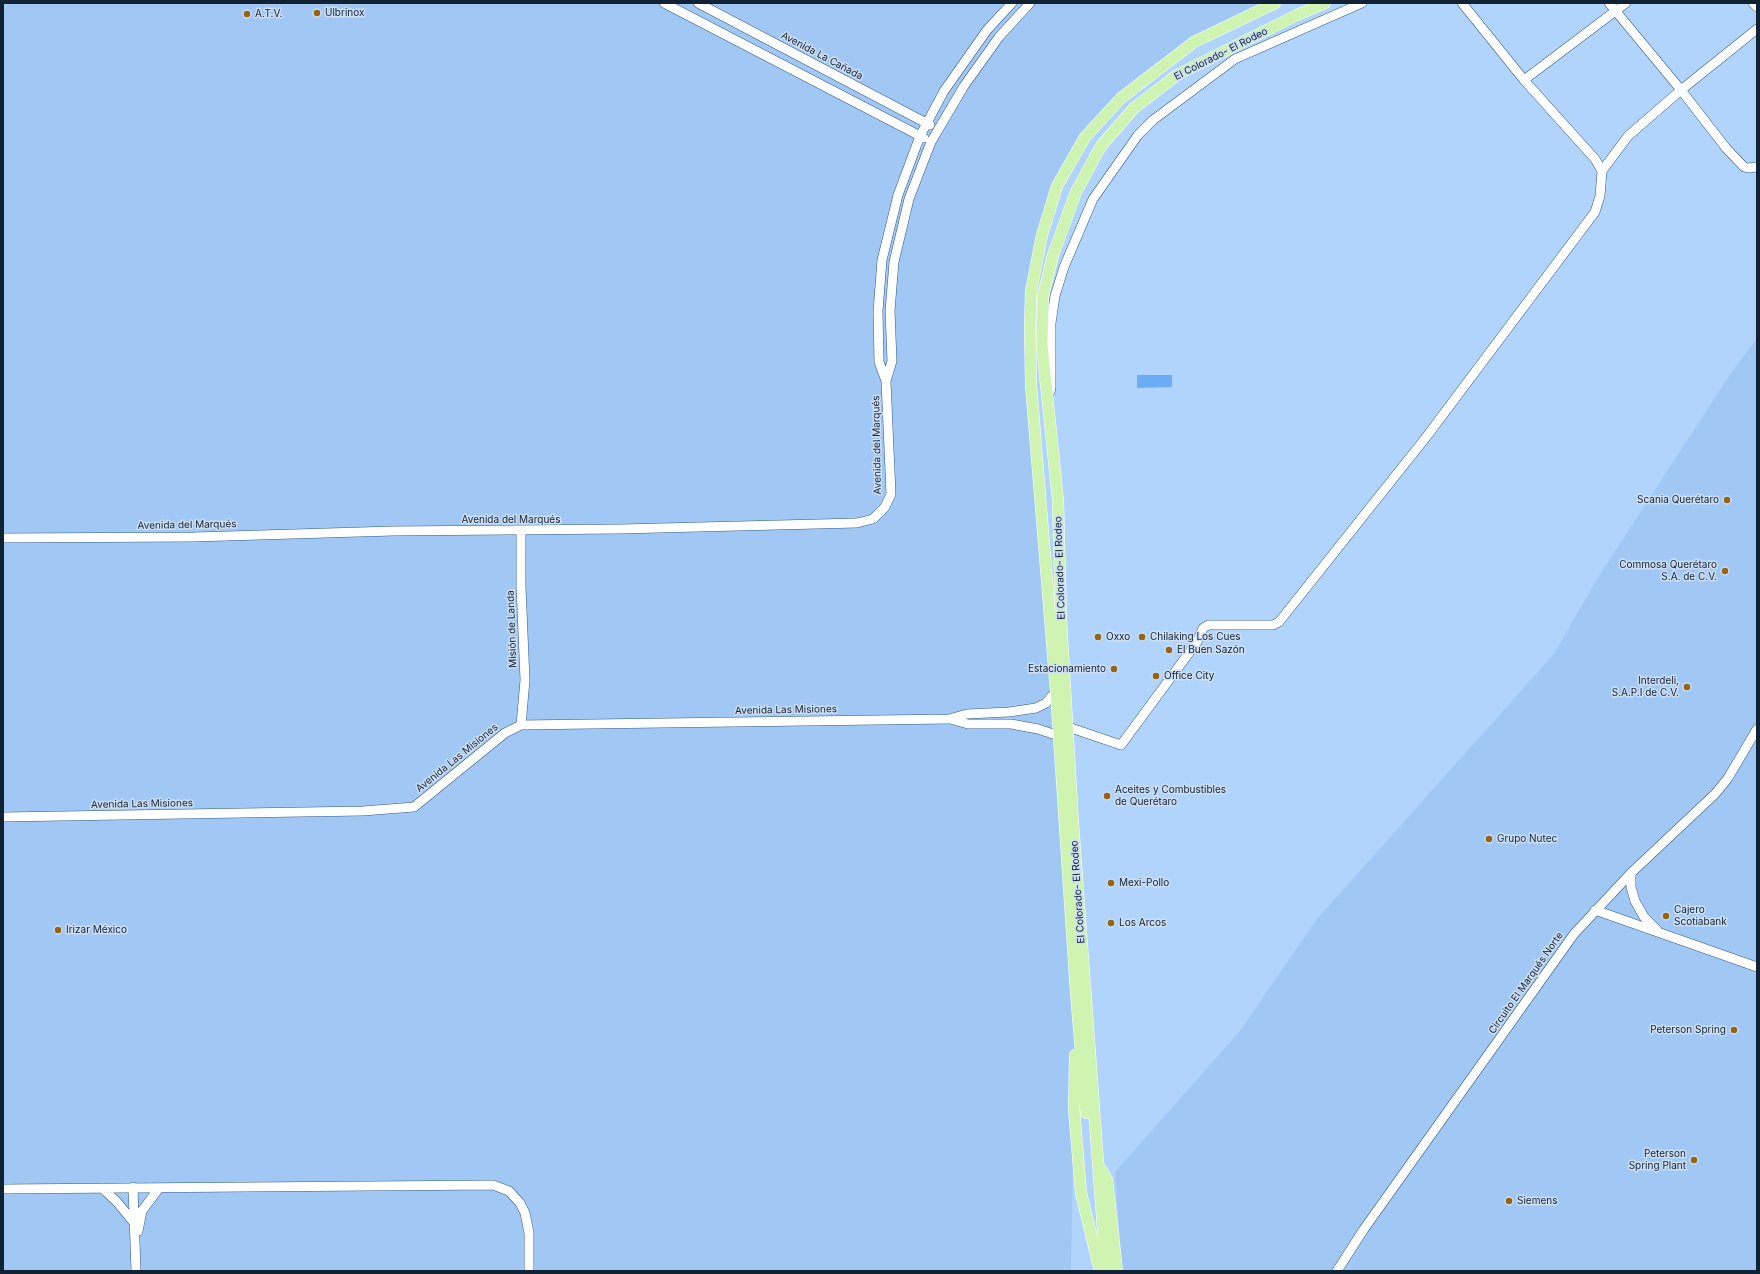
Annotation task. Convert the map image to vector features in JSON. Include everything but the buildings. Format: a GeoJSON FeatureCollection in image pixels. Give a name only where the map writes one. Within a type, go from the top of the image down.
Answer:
{"type":"FeatureCollection","features":[{"type":"Feature","properties":{"kind":"main road","name":"El Colorado- El Rodeo"},"geometry":{"type":"LineString","coordinates":[[1100,1271],[1081,1188],[1074,1109],[1076,993],[1056,691],[1031,385],[1031,291],[1042,235],[1057,186],[1085,138],[1121,98],[1194,42],[1275,3]]}},
{"type":"Feature","properties":{"kind":"main road","name":"El Colorado- El Rodeo"},"geometry":{"type":"LineString","coordinates":[[1106,1271],[1061,620],[1058,500],[1042,346],[1043,296],[1053,255],[1076,192],[1101,146],[1134,108],[1176,75],[1297,15],[1326,3]]}},
{"type":"Feature","properties":{"kind":"main road"},"geometry":{"type":"LineString","coordinates":[[1098,1164],[1107,1180],[1117,1271]]}},
{"type":"Feature","properties":{"kind":"street","name":"Avenida La Cañada"},"geometry":{"type":"LineString","coordinates":[[698,3],[937,129]]}},
{"type":"Feature","properties":{"kind":"street","name":"Avenida del Marqués"},"geometry":{"type":"LineString","coordinates":[[3,538],[194,537],[398,531],[521,531],[857,523],[873,519],[886,507],[891,494],[886,381],[879,362],[878,311],[882,260],[898,195],[920,136],[944,91],[978,43],[1012,3]]}},
{"type":"Feature","properties":{"kind":"street","name":"Avenida del Marqués"},"geometry":{"type":"LineString","coordinates":[[886,381],[892,361],[890,311],[893,269],[909,199],[937,129],[964,86],[989,51],[1030,3]]}},
{"type":"Feature","properties":{"kind":"street"},"geometry":{"type":"LineString","coordinates":[[1047,399],[1051,388],[1051,323],[1055,296],[1064,267],[1093,199],[1138,135],[1153,120],[1235,59],[1362,3]]}},
{"type":"Feature","properties":{"kind":"street"},"geometry":{"type":"LineString","coordinates":[[1462,3],[1524,80],[1594,159],[1602,171]]}},
{"type":"Feature","properties":{"kind":"street"},"geometry":{"type":"LineString","coordinates":[[1609,3],[1731,153],[1744,166],[1748,168],[1757,167]]}},
{"type":"Feature","properties":{"kind":"street"},"geometry":{"type":"LineString","coordinates":[[1524,80],[1626,3]]}},
{"type":"Feature","properties":{"kind":"street"},"geometry":{"type":"LineString","coordinates":[[1754,3],[1757,7]]}},
{"type":"Feature","properties":{"kind":"street"},"geometry":{"type":"LineString","coordinates":[[669,4],[931,142]]}},
{"type":"Feature","properties":{"kind":"street"},"geometry":{"type":"LineString","coordinates":[[1005,10],[1014,20]]}},
{"type":"Feature","properties":{"kind":"street"},"geometry":{"type":"LineString","coordinates":[[1068,727],[1121,746],[1196,642],[1203,628],[1208,625],[1273,625],[1278,622],[1427,436],[1595,212],[1600,196],[1602,171],[1628,136],[1681,90],[1757,29]]}},
{"type":"Feature","properties":{"kind":"street"},"geometry":{"type":"LineString","coordinates":[[978,43],[989,51]]}},
{"type":"Feature","properties":{"kind":"street"},"geometry":{"type":"LineString","coordinates":[[892,220],[903,223]]}},
{"type":"Feature","properties":{"kind":"street","name":"Misión de Landa"},"geometry":{"type":"LineString","coordinates":[[521,531],[521,587],[525,680],[521,725]]}},
{"type":"Feature","properties":{"kind":"street","name":"Avenida Las Misiones"},"geometry":{"type":"LineString","coordinates":[[3,817],[356,811],[414,806],[505,733],[521,725],[949,719],[967,714],[1009,712],[1036,708],[1046,703],[1056,691]]}},
{"type":"Feature","properties":{"kind":"street","name":"Avenida Las Misiones"},"geometry":{"type":"LineString","coordinates":[[949,719],[968,724],[1011,724],[1038,728],[1059,736]]}},
{"type":"Feature","properties":{"kind":"street","name":"Circuito El Marqués Norte"},"geometry":{"type":"LineString","coordinates":[[1337,1271],[1369,1223],[1574,934],[1631,873],[1715,794],[1728,778],[1757,729]]}},
{"type":"Feature","properties":{"kind":"street"},"geometry":{"type":"LineString","coordinates":[[1631,873],[1630,887],[1635,901],[1644,917],[1659,932]]}},
{"type":"Feature","properties":{"kind":"street"},"geometry":{"type":"LineString","coordinates":[[1596,910],[1757,967]]}},
{"type":"Feature","properties":{"kind":"street"},"geometry":{"type":"LineString","coordinates":[[3,1189],[493,1185],[510,1191],[520,1202],[525,1213],[528,1233],[529,1271]]}},
{"type":"Feature","properties":{"kind":"street"},"geometry":{"type":"LineString","coordinates":[[133,1187],[136,1271]]}},
{"type":"Feature","properties":{"kind":"street"},"geometry":{"type":"LineString","coordinates":[[102,1188],[117,1202],[135,1224]]}},
{"type":"Feature","properties":{"kind":"street"},"geometry":{"type":"LineString","coordinates":[[136,1242],[142,1211],[160,1188]]}},
{"type":"Feature","properties":{"kind":"shaded area"},"geometry":{"type":"Polygon","coordinates":[[[3,3],[1283,3],[1160,67],[1085,137],[1057,186],[1031,291],[1031,385],[1076,993],[1071,1271],[3,1271],[3,3]]]}},
{"type":"Feature","properties":{"kind":"shaded area"},"geometry":{"type":"Polygon","coordinates":[[[1757,338],[1757,1271],[1122,1271],[1115,1172],[1240,1031],[1317,919],[1554,654],[1597,579],[1729,376],[1757,338]]]}},
{"type":"Feature","properties":{"kind":"shaded area"},"geometry":{"type":"Polygon","coordinates":[[[1137,375],[1172,375],[1172,387],[1137,388],[1137,375]]]}},
{"type":"Feature","properties":{"kind":"place","name":"Ulbrinox"},"geometry":{"type":"Point","coordinates":[317,13]}},
{"type":"Feature","properties":{"kind":"place","name":"A.T.V."},"geometry":{"type":"Point","coordinates":[247,14]}},
{"type":"Feature","properties":{"kind":"place","name":"Scania Querétaro"},"geometry":{"type":"Point","coordinates":[1727,500]}},
{"type":"Feature","properties":{"kind":"place","name":"Commosa Querétaro S.A. de C.V."},"geometry":{"type":"Point","coordinates":[1725,571]}},
{"type":"Feature","properties":{"kind":"place","name":"Oxxo"},"geometry":{"type":"Point","coordinates":[1098,637]}},
{"type":"Feature","properties":{"kind":"place","name":"Chilaking Los Cues"},"geometry":{"type":"Point","coordinates":[1142,637]}},
{"type":"Feature","properties":{"kind":"place","name":"El Buen Sazón"},"geometry":{"type":"Point","coordinates":[1169,650]}},
{"type":"Feature","properties":{"kind":"place","name":"Estacionamiento"},"geometry":{"type":"Point","coordinates":[1114,669]}},
{"type":"Feature","properties":{"kind":"place","name":"Office City"},"geometry":{"type":"Point","coordinates":[1156,676]}},
{"type":"Feature","properties":{"kind":"place","name":"Interdeli, S.A.P.I de C.V."},"geometry":{"type":"Point","coordinates":[1687,687]}},
{"type":"Feature","properties":{"kind":"place","name":"Aceites y Combustibles de Querétaro"},"geometry":{"type":"Point","coordinates":[1107,796]}},
{"type":"Feature","properties":{"kind":"place","name":"Grupo Nutec"},"geometry":{"type":"Point","coordinates":[1489,839]}},
{"type":"Feature","properties":{"kind":"place","name":"Mexi-Pollo"},"geometry":{"type":"Point","coordinates":[1111,883]}},
{"type":"Feature","properties":{"kind":"place","name":"Cajero Scotiabank"},"geometry":{"type":"Point","coordinates":[1666,916]}},
{"type":"Feature","properties":{"kind":"place","name":"Los Arcos"},"geometry":{"type":"Point","coordinates":[1111,923]}},
{"type":"Feature","properties":{"kind":"place","name":"Irizar México"},"geometry":{"type":"Point","coordinates":[58,930]}},
{"type":"Feature","properties":{"kind":"place","name":"Peterson Spring"},"geometry":{"type":"Point","coordinates":[1734,1030]}},
{"type":"Feature","properties":{"kind":"place","name":"Peterson Spring Plant"},"geometry":{"type":"Point","coordinates":[1694,1160]}},
{"type":"Feature","properties":{"kind":"place","name":"Siemens"},"geometry":{"type":"Point","coordinates":[1509,1201]}}]}
